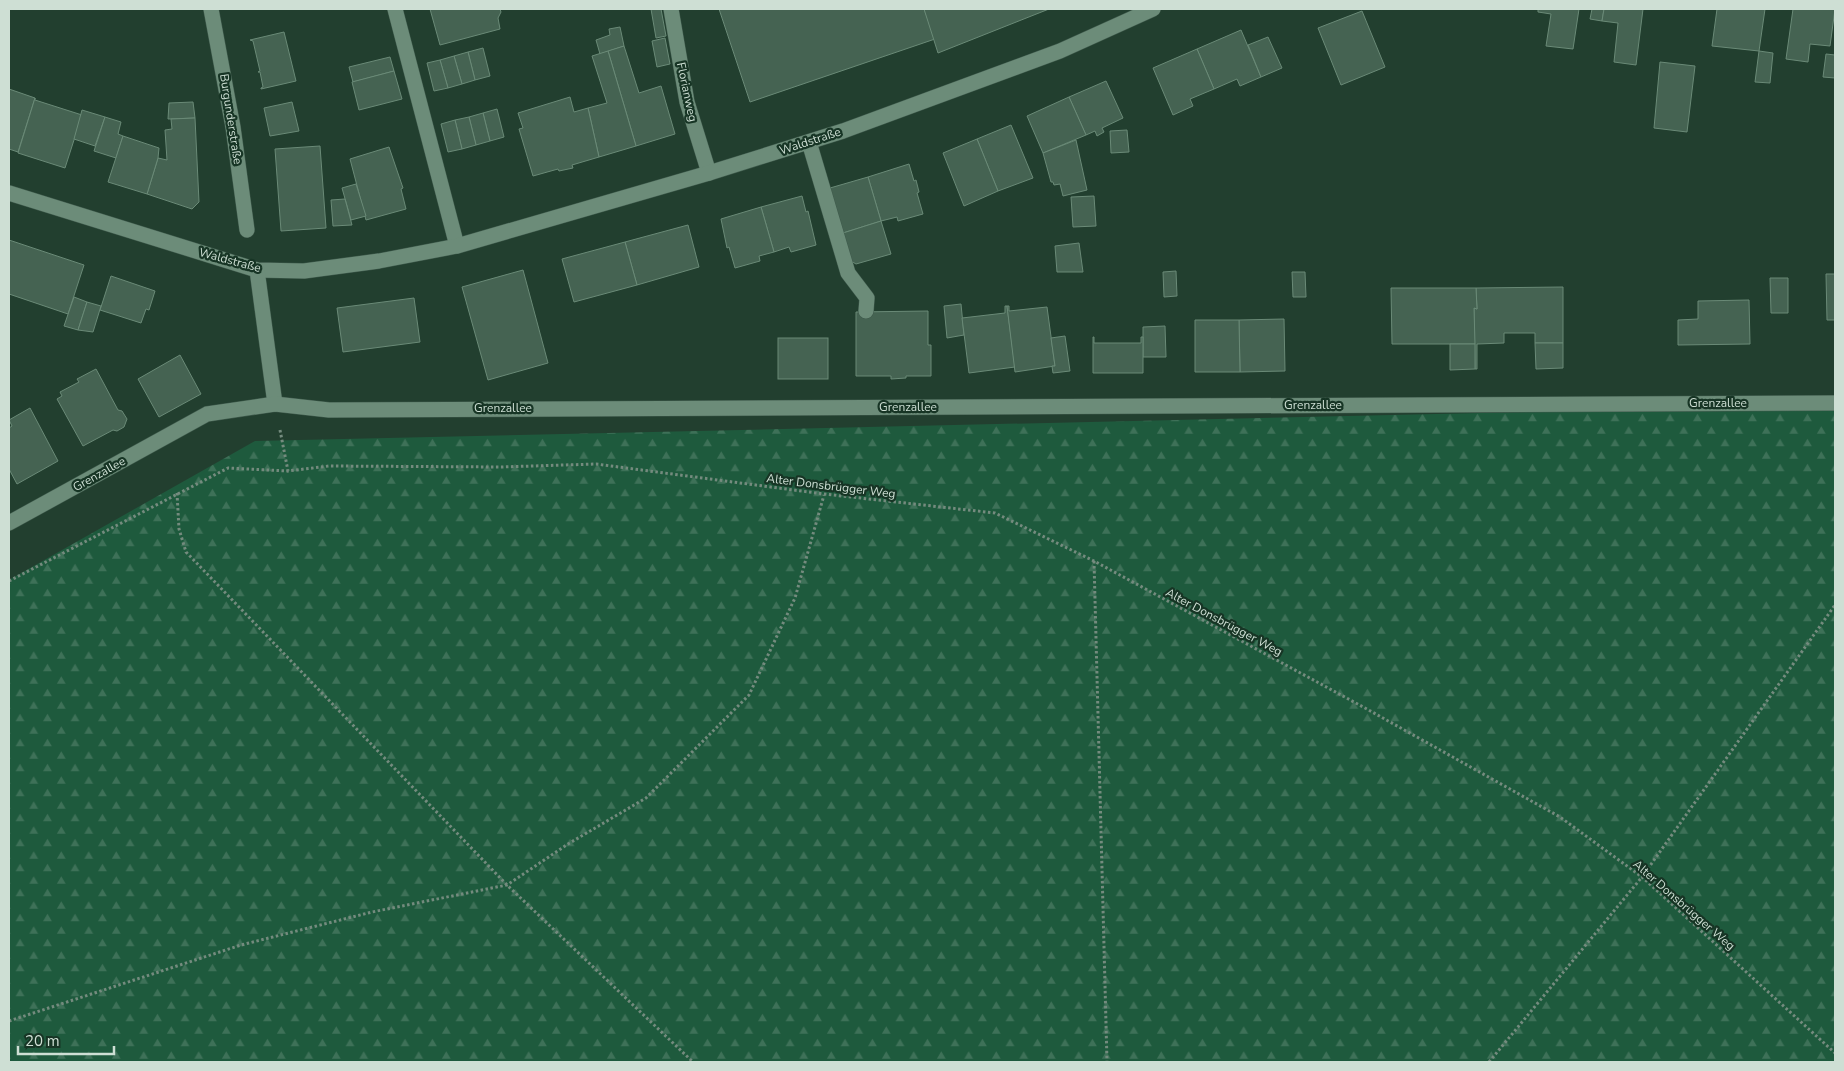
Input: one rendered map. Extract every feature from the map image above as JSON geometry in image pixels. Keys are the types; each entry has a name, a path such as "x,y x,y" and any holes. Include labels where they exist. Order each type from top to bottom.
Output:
{"street":[{"name":"Burgunderstraße","path":"211,9 233,127 248,230"},
{"path":"395,9 457,246"},
{"name":"Florianweg","path":"671,9 687,102 709,174"},
{"name":"Waldstraße","path":"9,193 257,270 313,270 380,261 457,246 709,174 843,131 1060,51 1153,9"},
{"path":"809,142 848,274 867,298 866,311"},
{"path":"257,270 275,404"},
{"name":"Grenzallee","path":"9,523 207,414 275,404 329,410 1835,403"}],"path":[{"path":"275,404 288,470"},
{"name":"Alter Donsbrügger Weg","path":"9,580 228,468 288,470 330,466 596,464 824,494 995,513 1094,560 1560,817 1642,877 1835,1053"},
{"path":"177,493 179,529 186,552 507,884 693,1062"},
{"path":"9,1022 241,945 372,912 507,884 568,844 646,798 749,696 795,598 824,494"},
{"path":"1094,560 1107,1062"},
{"path":"1489,1062 1642,877 1835,605"}],"green space":[{"path":"1835,405 1835,1062 9,1062 9,580 255,441"}],"building":[{"path":"430,9 500,9 501,12 498,18 500,29 440,45"},
{"path":"651,9 661,9 666,36 656,38"},
{"path":"719,9 924,9 935,39 750,102"},
{"path":"924,9 1049,9 938,53"},
{"path":"1538,9 1579,9 1573,49 1546,46 1551,14 1538,12"},
{"path":"1592,9 1604,9 1602,21 1590,19"},
{"path":"1604,9 1643,9 1636,65 1614,62 1618,23 1602,21"},
{"path":"1717,9 1765,9 1759,51 1712,46"},
{"path":"1793,9 1835,9 1830,46 1810,44 1808,62 1786,59"},
{"path":"1362,11 1385,67 1341,85 1318,28"},
{"path":"620,27 624,46 600,54 596,40 610,35 609,29"},
{"path":"1241,30 1261,77 1240,86 1237,79 1214,89 1197,49"},
{"path":"284,32 296,81 261,89 263,87 260,72 258,72 260,71 253,41 250,40"},
{"path":"1268,37 1282,68 1261,77 1248,45"},
{"path":"665,38 670,64 657,67 652,41"},
{"path":"624,46 639,93 661,86 675,134 636,146 608,51"},
{"path":"483,48 490,76 475,80 468,52"},
{"path":"1197,49 1214,89 1190,99 1193,106 1173,115 1153,68"},
{"path":"608,51 636,146 599,157 588,108 607,103 592,56"},
{"path":"1759,51 1773,53 1770,83 1755,82"},
{"path":"468,52 475,80 462,84 454,56"},
{"path":"1826,54 1835,55 1835,78 1823,77"},
{"path":"454,56 462,84 448,88 440,60"},
{"path":"390,57 394,71 353,82 349,67"},
{"path":"440,60 448,88 434,91 427,63"},
{"path":"1660,62 1695,66 1687,132 1654,128"},
{"path":"394,71 402,99 359,110 352,82"},
{"path":"1106,81 1123,118 1102,128 1104,132 1097,136 1095,131 1086,135 1069,97"},
{"path":"9,89 35,98 18,152 9,149"},
{"path":"570,97 574,112 588,108 599,157 572,165 573,168 559,171 558,169 533,176 519,129 523,128 518,113"},
{"path":"1069,97 1086,135 1043,153 1027,116"},
{"path":"35,98 35,100 82,115 65,168 18,153"},
{"path":"193,102 195,118 168,119 169,103"},
{"path":"292,102 299,131 270,136 264,108"},
{"path":"497,109 504,137 490,141 483,113"},
{"path":"82,110 105,117 95,146 74,139"},
{"path":"483,113 490,141 476,145 469,117"},
{"path":"105,117 121,122 118,134 123,136 116,158 94,151"},
{"path":"469,117 476,145 462,149 455,120"},
{"path":"195,118 199,202 192,209 147,194 158,158 167,160 165,130 172,129 171,119"},
{"path":"455,120 462,149 448,152 441,124"},
{"path":"1011,125 1033,178 998,191 977,139"},
{"path":"1127,130 1129,152 1111,153 1110,131"},
{"path":"123,136 159,148 158,158 147,194 108,182"},
{"path":"977,139 998,191 964,206 943,153"},
{"path":"1076,140 1087,190 1063,196 1060,184 1054,185 1051,182 1043,153"},
{"path":"320,146 326,228 281,231 275,149"},
{"path":"389,147 403,188 401,189 406,209 366,220 350,159"},
{"path":"909,164 914,181 916,180 919,192 917,193 923,214 898,221 897,217 881,221 868,177"},
{"path":"868,177 881,221 843,233 830,188"},
{"path":"356,184 366,216 351,220 342,188"},
{"path":"802,196 806,212 808,211 816,245 791,252 789,247 774,252 761,207"},
{"path":"1094,196 1096,226 1073,227 1071,197"},
{"path":"345,199 352,225 333,226 331,200"},
{"path":"761,207 774,252 759,256 760,261 735,268 729,247 727,248 721,219"},
{"path":"881,221 891,254 856,264 851,261 843,233"},
{"path":"688,225 699,267 637,285 625,242"},
{"path":"9,240 84,265 68,314 9,294"},
{"path":"625,242 637,285 574,302 562,259"},
{"path":"1079,243 1083,272 1057,272 1055,246"},
{"path":"523,270 548,363 488,380 462,287"},
{"path":"1176,271 1177,296 1164,297 1163,272"},
{"path":"1292,272 1305,272 1306,297 1293,297"},
{"path":"1826,274 1835,274 1835,320 1827,320"},
{"path":"111,276 155,291 149,310 146,309 141,323 100,310"},
{"path":"1770,278 1788,278 1788,313 1771,313"},
{"path":"1563,287 1563,343 1535,343 1535,333 1504,333 1504,343 1477,344 1477,369 1475,369 1474,308 1477,309 1476,288"},
{"path":"1391,288 1476,288 1477,309 1474,308 1475,344 1392,344"},
{"path":"74,297 87,302 78,330 64,326"},
{"path":"414,298 420,342 343,352 337,308"},
{"path":"1749,300 1750,344 1678,345 1678,320 1698,319 1698,301"},
{"path":"87,302 101,306 93,332 78,330"},
{"path":"961,304 964,335 947,338 944,306"},
{"path":"1005,306 1007,306 1015,367 969,373 962,318 1005,313"},
{"path":"1007,306 1009,306 1009,311 1047,307 1055,366 1015,372"},
{"path":"928,311 928,345 931,345 931,376 906,376 906,378 891,379 891,376 856,376 856,312"},
{"path":"1284,319 1285,371 1240,372 1239,320"},
{"path":"1195,320 1239,320 1240,372 1195,372"},
{"path":"1165,326 1166,357 1143,357 1143,327"},
{"path":"1065,336 1070,371 1053,373 1052,366 1055,366 1051,338"},
{"path":"1093,337 1094,343 1141,343 1141,337 1143,337 1143,373 1093,373"},
{"path":"778,338 828,338 828,379 778,379"},
{"path":"1535,343 1563,343 1563,368 1536,369"},
{"path":"1450,344 1475,344 1475,369 1450,370"},
{"path":"180,355 201,394 159,417 138,379"},
{"path":"96,369 118,410 122,411 127,419 124,427 117,431 113,430 83,446 57,399 62,396 60,392 79,382 77,379"},
{"path":"30,408 58,461 17,484 9,469 9,428 12,426 9,420"}]}
